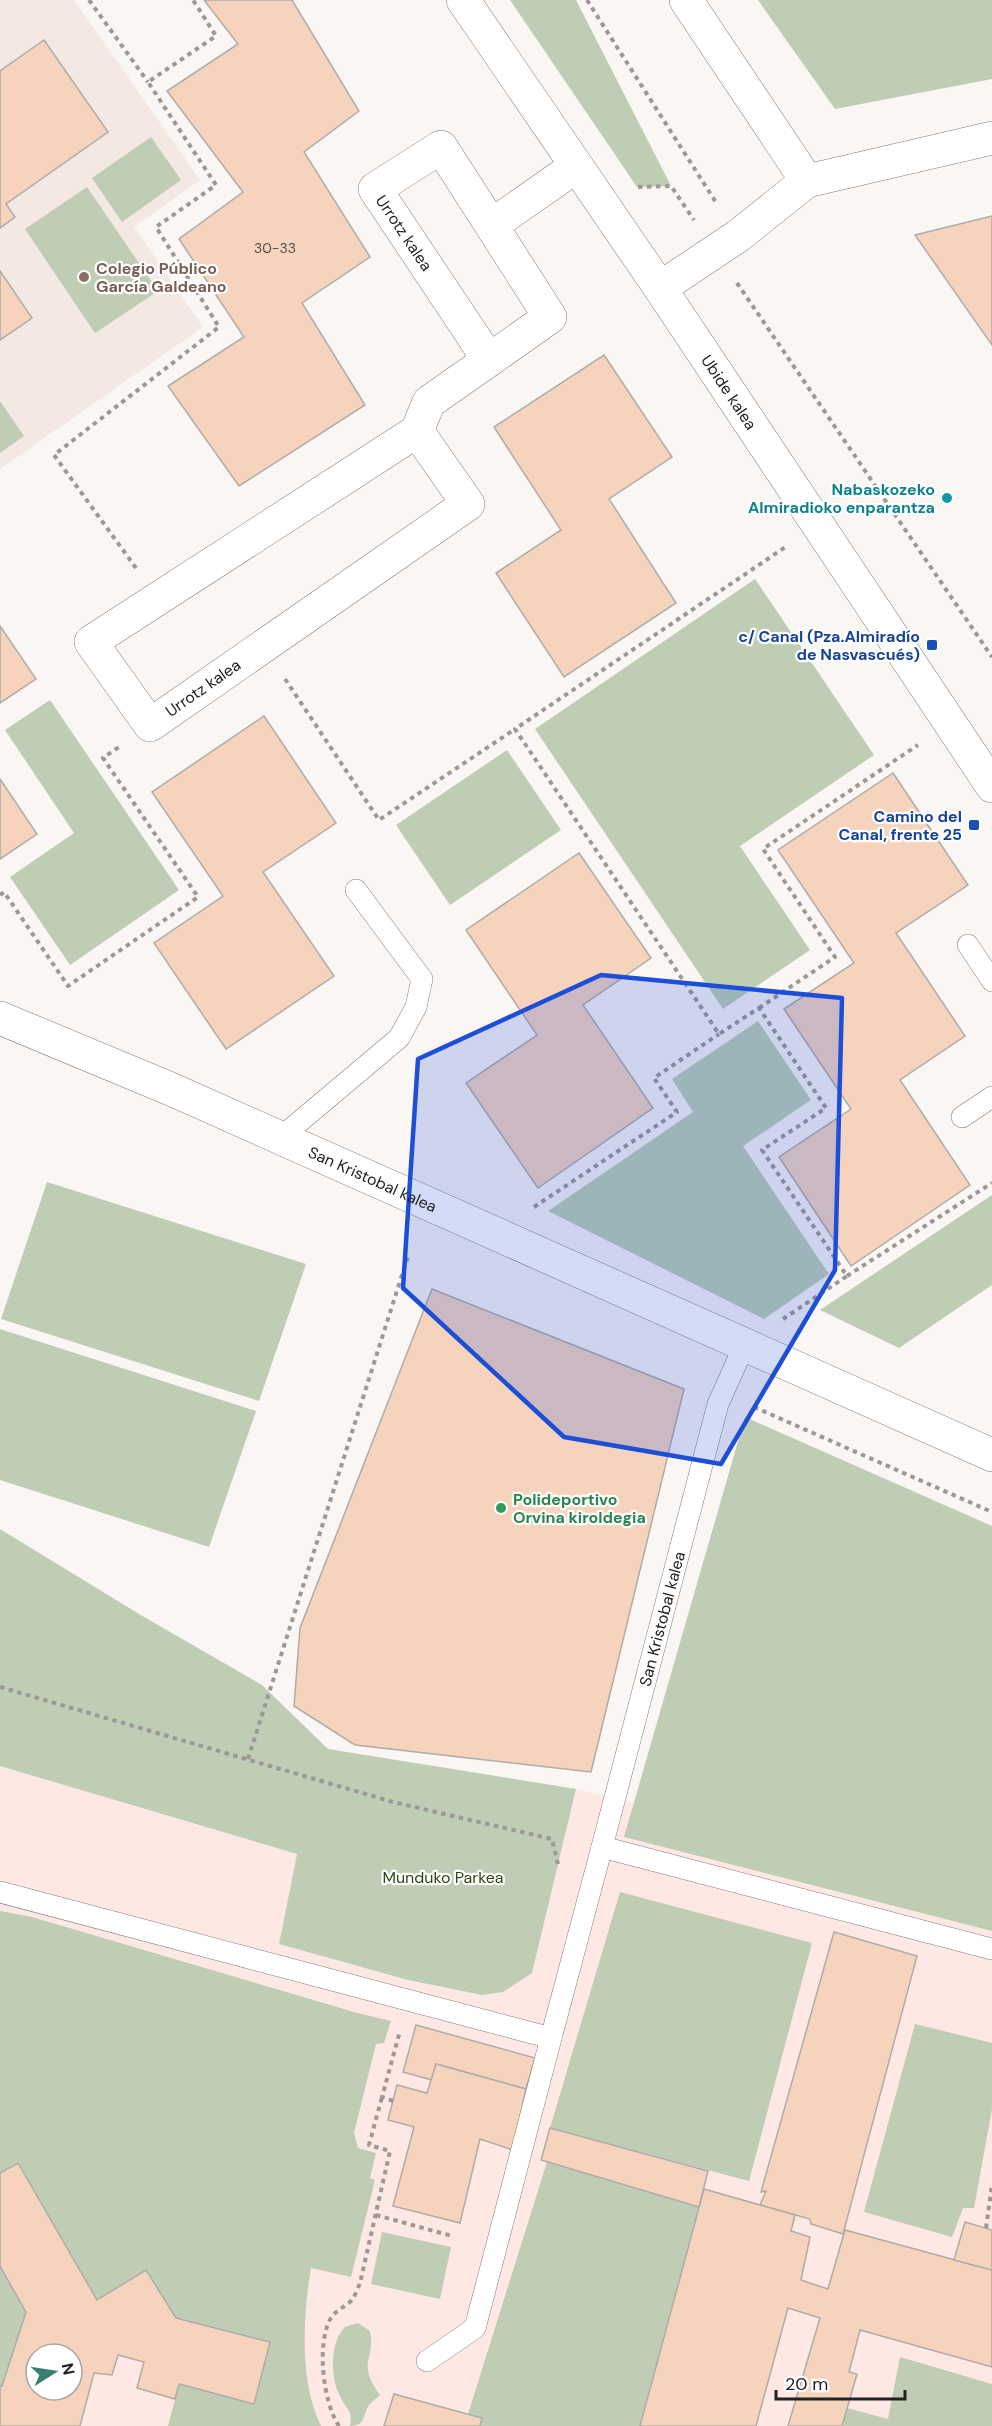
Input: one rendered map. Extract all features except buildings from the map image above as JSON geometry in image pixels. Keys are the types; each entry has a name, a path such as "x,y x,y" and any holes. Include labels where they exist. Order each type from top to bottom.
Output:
{"street":[{"name":"Ubide kalea","path":"463,0 575,167 660,288 992,786"},
{"path":"686,0 807,182"},
{"path":"660,288 738,236 807,182 992,138"},
{"name":"Urrotz kalea","path":"417,431 468,504 150,725 91,642 417,431 429,402 489,360 550,317 441,147 375,189 489,360"},
{"path":"492,225 575,167"},
{"name":"San Kristobal kalea","path":"0,1018 173,1090 992,1455"}],"lane":[{"path":"280,1138 399,1038 416,1007 422,979 356,890"},
{"path":"968,945 992,981"},
{"path":"962,1118 992,1097"},
{"name":"San Kristobal kalea","path":"427,2361 475,2328 721,1393 745,1344"},
{"path":"602,1847 992,1949"},
{"path":"0,1892 551,2038"}],"path":[{"path":"89,0 148,82 216,185 156,227 219,327 54,454 158,598"},
{"path":"148,82 216,36 193,0"},
{"path":"586,0 738,236"},
{"path":"631,177 637,187 671,186 698,226"},
{"path":"734,280 992,657"},
{"path":"263,646 379,820 818,526"},
{"path":"495,1233 677,1112 654,1078 835,957 763,849 950,724"},
{"path":"0,895 4,892 68,986 198,897 103,758 150,725"},
{"path":"516,729 719,1034"},
{"path":"759,1008 826,1108 762,1150 847,1276"},
{"path":"745,1344 992,1184"},
{"path":"248,1759 409,1253"},
{"path":"721,1393 992,1512"},
{"path":"0,1687 393,1802 552,1839 558,1864"},
{"path":"339,2426 326,2389 322,2340 331,2318 340,2306 352,2300 360,2283 390,2151 369,2145 402,2024"},
{"path":"382,2097 393,2101"},
{"path":"986,2228 992,2185"},
{"path":"376,2215 452,2236"}],"highlighted area":[{"path":"601,975 842,998 835,1270 721,1464 564,1437 403,1288 418,1059"}],"shaded area":[{"name":"Colegio Público García Galdeano","path":"0,0 74,0 200,180 134,227 203,327 0,469"},
{"path":"0,1766 297,1854 279,1944 408,1980 482,1995 532,1973 576,1789 634,1803 625,1837 992,1931 992,2426 0,2426"}],"green space":[{"path":"510,0 576,0 671,186 637,187"},
{"path":"758,0 992,0 992,79 835,109"},
{"path":"151,137 181,180 122,222 92,178"},
{"path":"87,187 158,291 95,333 25,229"},
{"path":"0,401 24,436 0,453"},
{"path":"755,579 874,755 740,846 810,950 723,1009 535,729"},
{"path":"50,700 179,890 70,965 10,877 74,833 5,730"},
{"path":"507,750 561,830 450,905 396,825"},
{"path":"758,1021 811,1100 743,1146 829,1274 764,1319 548,1211 693,1112 672,1079"},
{"path":"47,1182 306,1264 259,1401 1,1319"},
{"path":"992,1195 992,1285 899,1348 820,1310"},
{"path":"0,1329 256,1411 209,1547 0,1480"},
{"path":"745,1417 992,1526 992,1931 624,1837"},
{"name":"Munduko Parkea","path":"0,1529 139,1614 262,1685 328,1749 576,1789 532,1973 503,1992 482,1995 408,1980 279,1944 297,1854 0,1766"},
{"path":"620,1892 812,1943 749,2181 550,2128"},
{"path":"0,1911 32,1917 391,2021 384,2043 376,2044 354,2133 358,2148 376,2153 370,2178 375,2180 351,2277 311,2268 305,2327 306,2369 314,2409 321,2426 168,2426 179,2384 254,2404 270,2342 176,2318 146,2270 97,2300 18,2164 0,2173"},
{"path":"915,2024 992,2043 992,2109 974,2208 963,2208 952,2237 864,2212"},
{"path":"547,2162 699,2207 640,2426 480,2426 482,2418 468,2414"},
{"path":"382,2232 451,2247 440,2299 371,2284"},
{"path":"0,2266 26,2312 2,2386 0,2386"},
{"path":"358,2323 370,2331 369,2375 380,2395 369,2405 361,2422 350,2426 351,2416 335,2385 333,2358 340,2333 345,2327"},
{"path":"900,2357 992,2384 992,2426 842,2426 847,2408 888,2419"}],"place":[{"name":"Colegio Público García Galdeano","path":"84,277"},
{"name":"Nabaskozeko Almiradioko enparantza","path":"947,498"},
{"name":"c/ Canal (Pza.Almiradío de Nasvascués)","path":"932,645"},
{"name":"Camino del Canal, frente 25","path":"974,825"},
{"name":"Polideportivo Orvina kiroldegia","path":"501,1508"}]}
